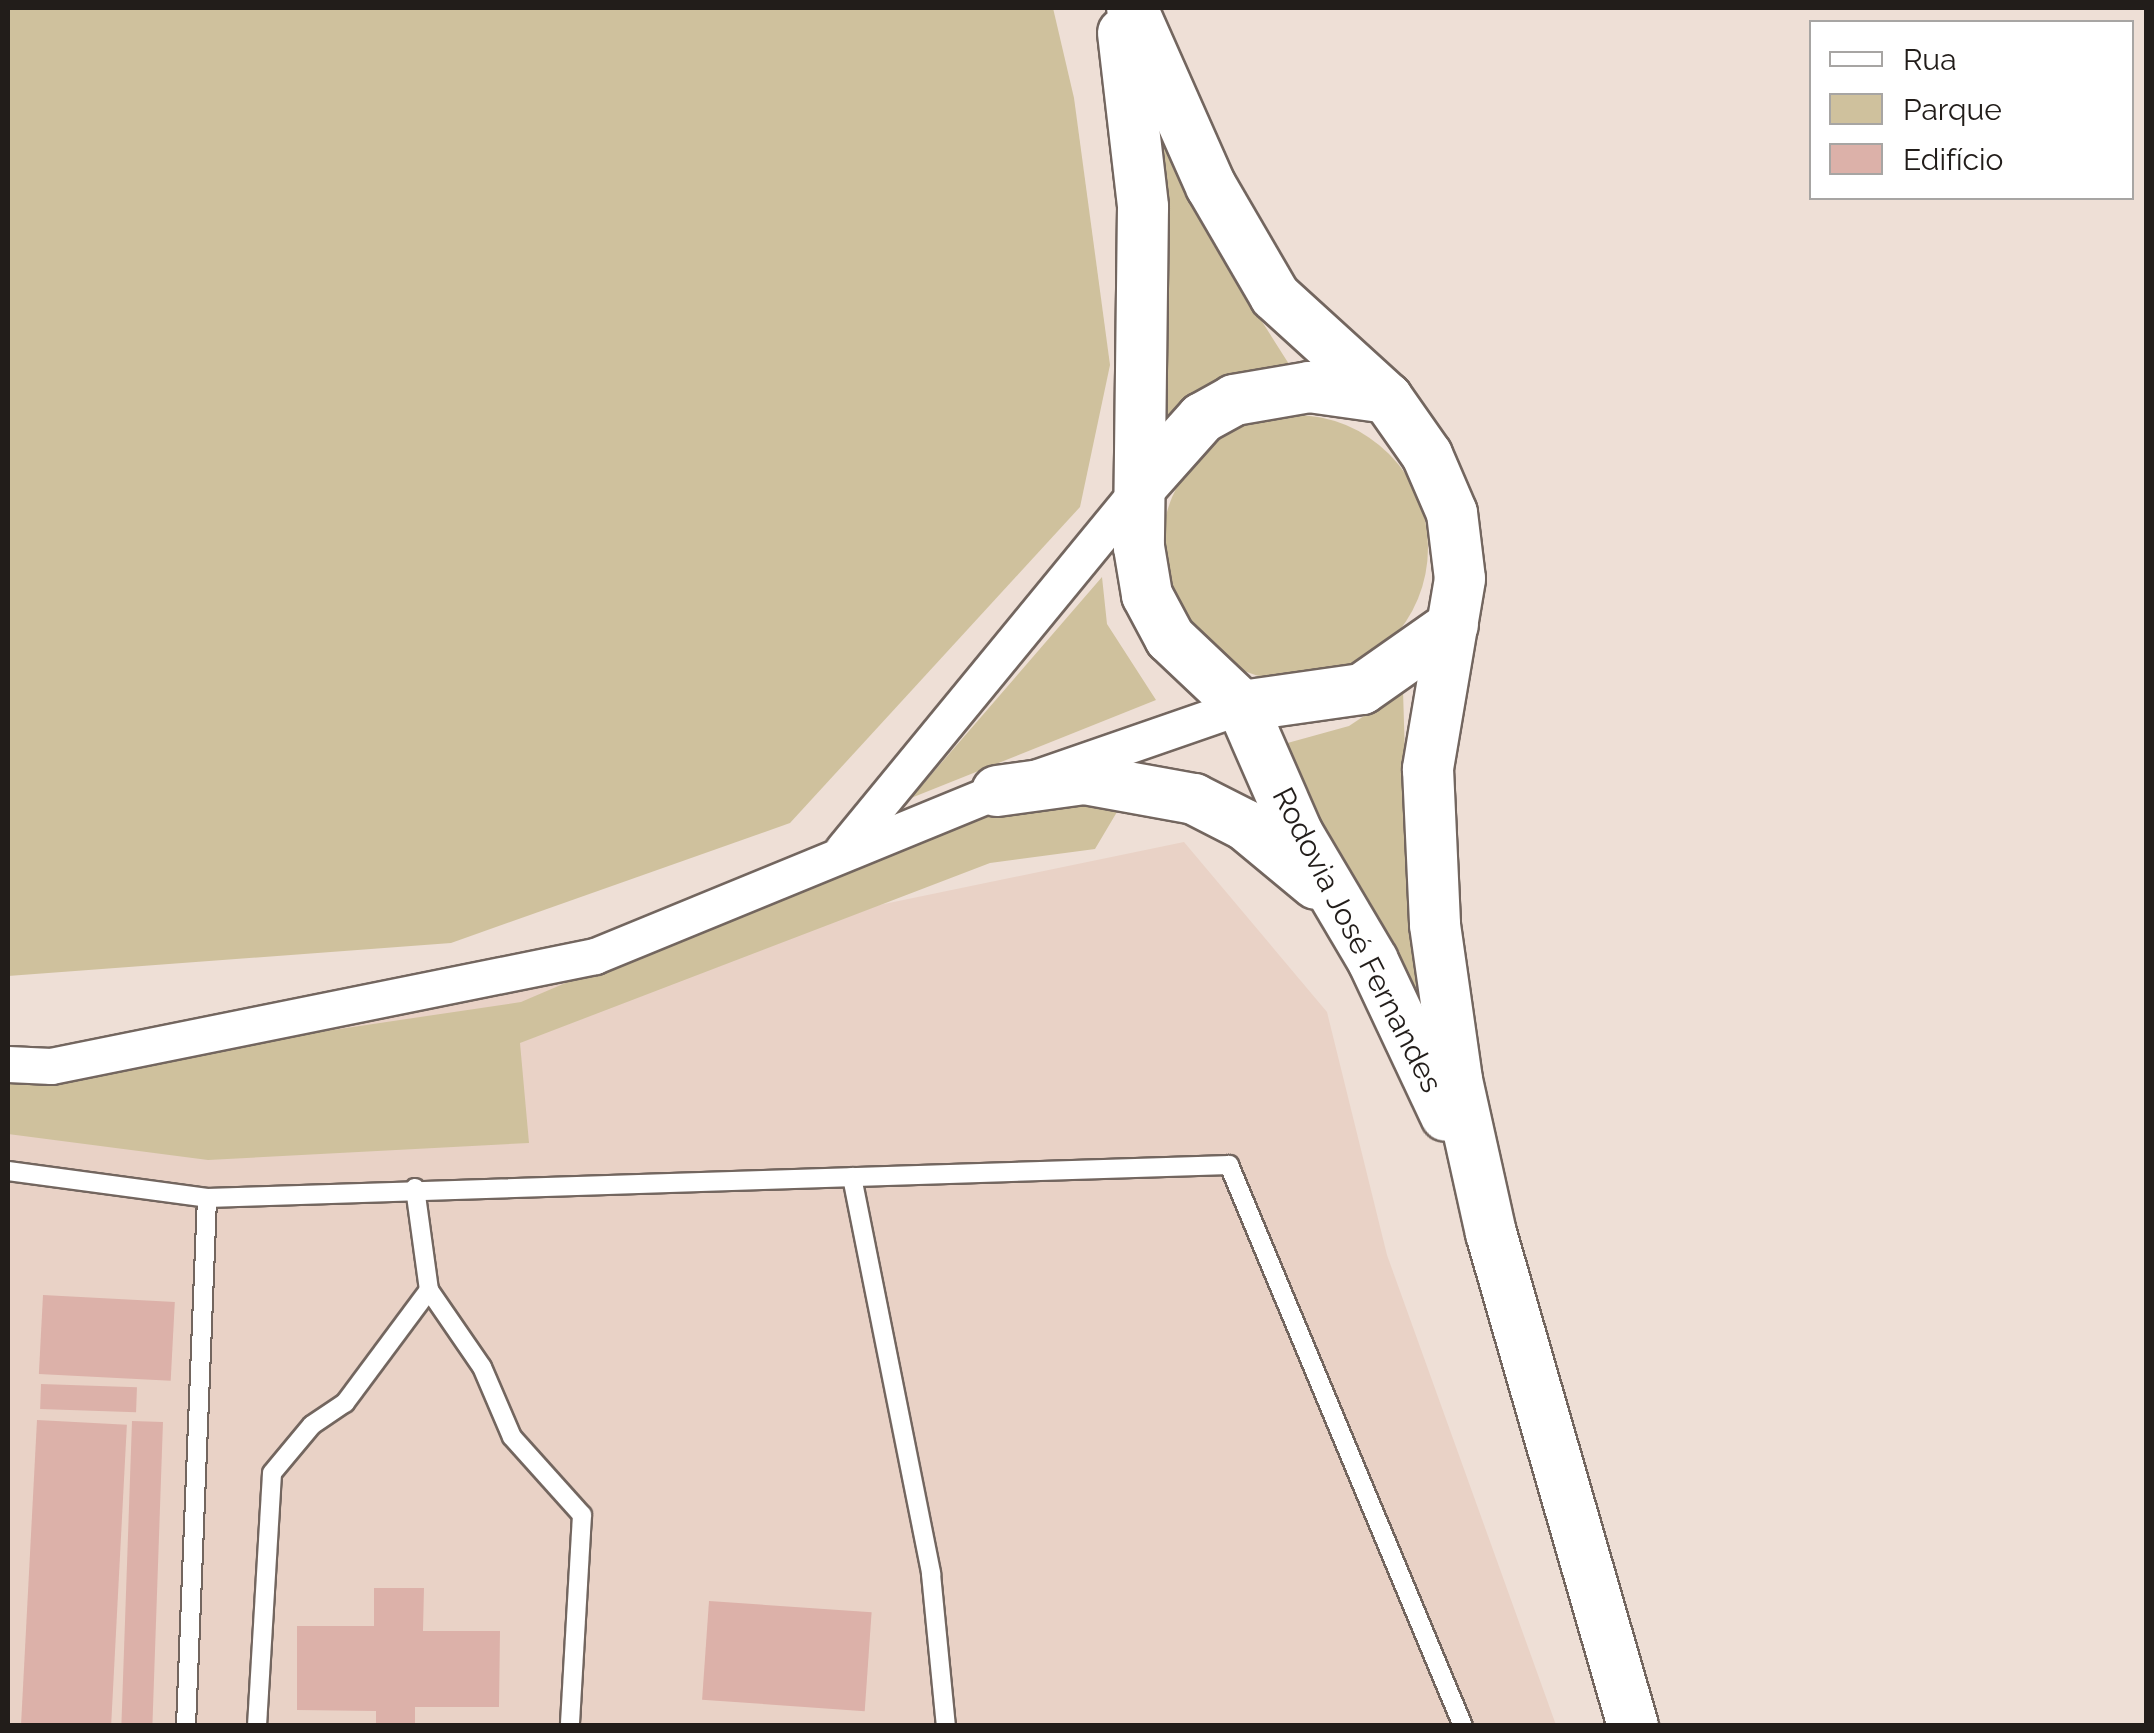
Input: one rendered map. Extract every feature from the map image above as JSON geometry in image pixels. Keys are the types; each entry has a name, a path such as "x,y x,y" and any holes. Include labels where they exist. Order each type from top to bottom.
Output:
{"main road":[{"path":"1118,8 1144,207 1144,483 1139,547 1147,594 1170,638 1242,706 1362,689 1452,626 1460,579 1452,513 1443,482 1388,398 1276,296 1211,186 1132,8"},
{"path":"1144,483 1202,418 1234,400 1309,387 1388,398"},
{"name":"Rodovia José Fernandes","path":"1452,626 1428,769 1436,925 1457,1080 1491,1232 1632,1726"},
{"name":"Rodovia José Fernandes","path":"1242,706 1298,834 1342,907 1438,1095 1491,1232"},
{"path":"997,791 1084,779 1194,800 1245,825 1342,907"}],"street":[{"path":"839,853 1144,483"},
{"path":"8,1064 51,1066 595,956 997,791 1242,706"}],"lane":[{"path":"8,1172 207,1198 415,1188 1229,1165 1464,1726"},
{"path":"852,1177 931,1574 946,1726"},
{"path":"415,1188 429,1290 482,1367 512,1438 582,1515 570,1726"},
{"path":"186,1726 207,1198"},
{"path":"257,1726 272,1473 312,1425 345,1403 429,1290"}],"shaded area":[{"path":"1184,842 1327,1012 1387,1255 1556,1725 8,1726 8,1074 51,1076"}],"green space":[{"path":"8,8 1053,8 1074,98 1110,365 1080,507 790,823 451,943 8,976"},
{"path":"1160,119 1254,309 1301,383 1167,425 1170,206"},
{"path":"1295,415 1346,425 1389,454 1418,497 1428,548 1418,599 1389,642 1346,671 1295,681 1244,671 1201,642 1172,599 1162,548 1172,497 1201,454 1244,425"},
{"path":"1102,577 1107,624 1156,700 911,798"},
{"path":"1403,690 1410,925 1444,1074 1273,747 1349,726"},
{"path":"1130,790 1095,849 990,863 520,1043 529,1143 208,1160 8,1134 8,1070 50,1072 521,1002 1009,793"}],"building":[{"path":"43,1295 175,1302 171,1381 39,1374"},
{"path":"41,1384 137,1387 136,1412 40,1409"},
{"path":"37,1420 127,1425 111,1726 21,1726"},
{"path":"132,1421 163,1422 152,1726 121,1726"},
{"path":"374,1588 424,1588 423,1631 500,1631 499,1707 415,1707 415,1726 376,1726 376,1711 297,1710 297,1626 374,1626"},
{"path":"709,1601 872,1612 865,1711 702,1700"}]}
